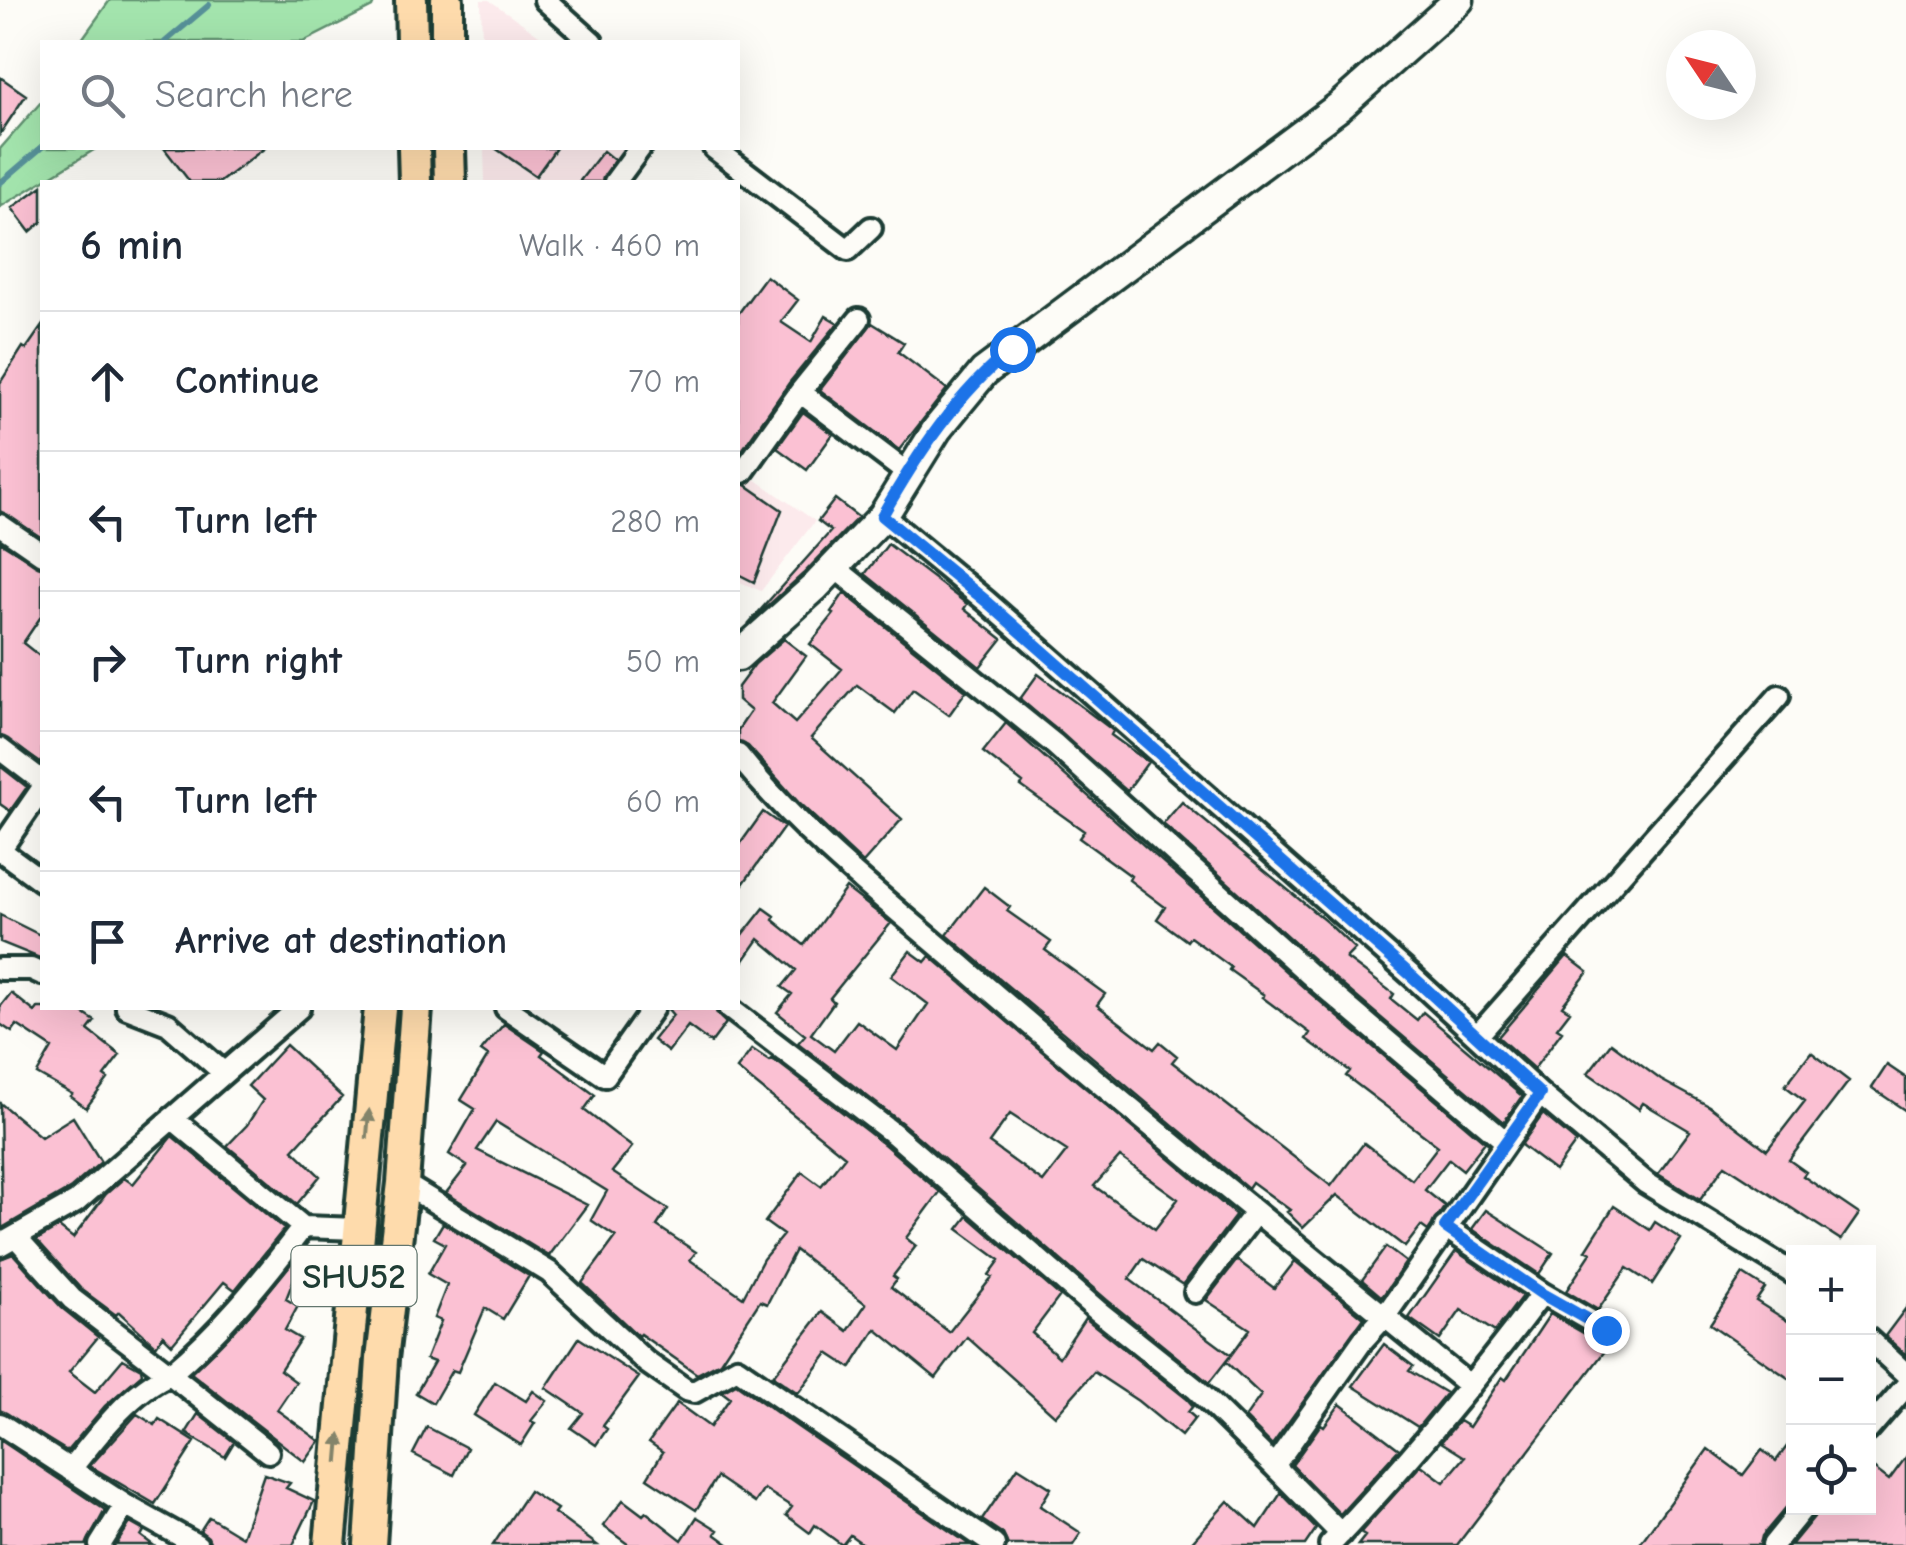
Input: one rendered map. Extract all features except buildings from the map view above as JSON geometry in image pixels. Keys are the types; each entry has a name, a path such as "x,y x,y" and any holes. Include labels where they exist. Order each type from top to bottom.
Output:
{"main road":[{"path":"411,0 412,40"},
{"path":"447,0 447,40"},
{"path":"740,654 834,567 882,516 906,473 984,372 1340,106 1459,0"},
{"path":"414,150 415,180"},
{"path":"449,150 450,180"},
{"name":"SHU52","path":"330,1545 380,1010"},
{"name":"SHU52","path":"370,1545 382,1359 403,1182 416,1010"}],"street":[{"path":"545,0 590,40"},
{"path":"617,180 639,150"},
{"path":"717,150 848,250 871,228"},
{"path":"743,472 800,392 860,319"},
{"path":"800,392 906,473"},
{"path":"882,516 986,601 1540,1094 1646,1183 1786,1269"},
{"path":"0,525 40,553"},
{"path":"834,567 1053,743 1318,982 1505,1142"},
{"path":"1477,1036 1778,696"},
{"path":"0,749 40,779"},
{"path":"740,758 759,782 851,870 1031,1025 1470,1386"},
{"path":"40,792 0,850 40,880"},
{"path":"0,969 39,965"},
{"path":"131,1010 168,1024 224,1073"},
{"path":"268,1452 72,1299 6,1242 76,1202 297,1010"},
{"path":"509,1010 605,1076 652,1010"},
{"path":"731,1010 894,1134 1098,1311 1196,1389 1274,1466 1335,1539 1470,1386 1542,1294"},
{"path":"1274,1466 1540,1094"},
{"path":"172,1118 302,1227 358,1229"},
{"path":"403,1182 549,1272 646,1362 686,1390 694,1392 737,1368 994,1545"},
{"path":"1196,1292 1256,1212"},
{"path":"70,1470 129,1404 198,1350 252,1294 302,1227"},
{"path":"1445,1227 1542,1294 1606,1330"},
{"path":"1876,1346 1906,1374"},
{"path":"1872,1425 1906,1386"},
{"path":"0,1424 125,1505 197,1545"},
{"path":"100,1545 125,1505"},
{"path":"1773,1545 1797,1515"}],"shaded area":[{"path":"481,0 489,0 546,40 482,40"},
{"path":"484,150 632,150 610,180 485,180"},
{"path":"740,468 815,521 761,591 740,582"}],"green space":[{"path":"110,0 375,0 372,7 307,40 81,40"},
{"path":"40,103 40,150 94,150 0,207 0,149"}],"waterway":[{"path":"167,40 209,5"},
{"path":"0,183 40,149"}],"route":[{"path":"1012,349 961,398 906,473 882,516 986,601 1540,1094 1445,1227 1542,1294 1606,1330"}]}
